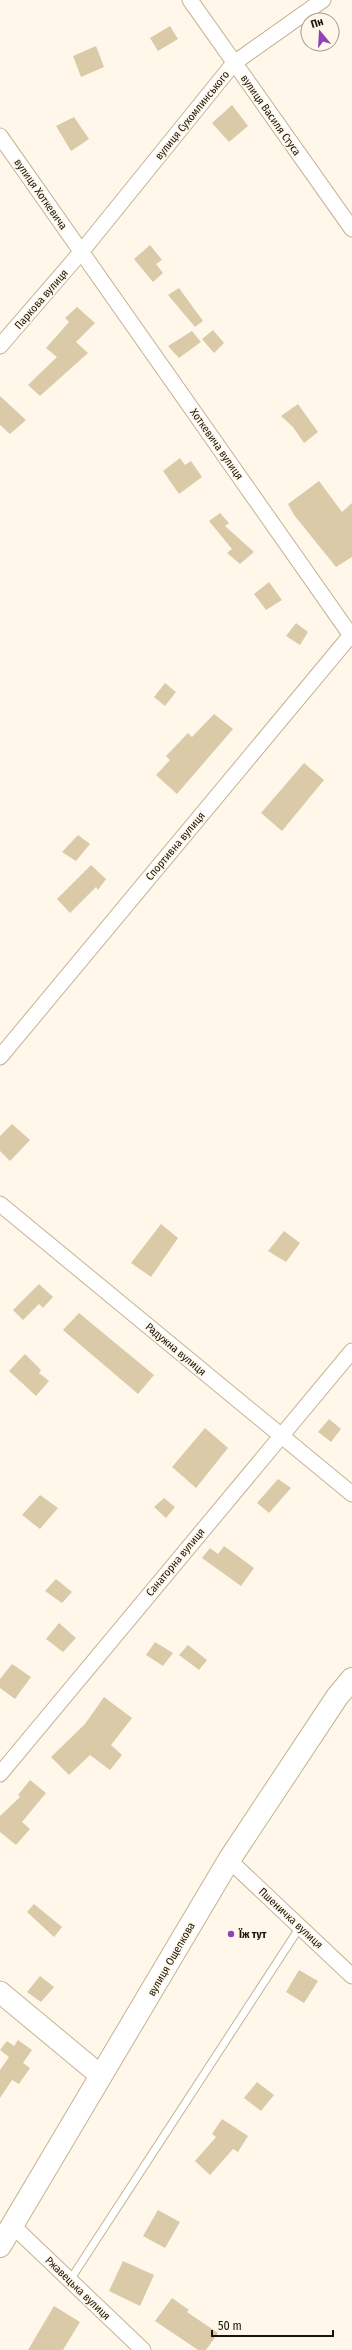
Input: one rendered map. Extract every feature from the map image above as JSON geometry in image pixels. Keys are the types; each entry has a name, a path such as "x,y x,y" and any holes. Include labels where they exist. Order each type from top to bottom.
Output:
{"highway":[{"name":"вулиця Ощепкова","path":"0,2246 229,1860 345,1691"}],"street":[{"name":"вулиця Василя Стуса","path":"190,0 352,229"},
{"name":"вулиця Сухомлинського","path":"82,252 234,63 323,0"},
{"name":"вулиця Хоткевича","path":"0,136 82,252"},
{"name":"Паркова вулиця","path":"0,346 82,252"},
{"name":"Хоткевича вулиця","path":"82,252 352,636"},
{"name":"Спортивна вулиця","path":"0,1057 352,636"},
{"name":"Радужна вулиця","path":"0,1204 352,1494"},
{"name":"Санаторна вулиця","path":"0,1774 280,1435 352,1351"},
{"name":"Пшеничка вулиця","path":"229,1860 352,1976"},
{"path":"0,1992 101,2076"},
{"name":"Ржавецька вулиця","path":"12,2225 143,2350"}],"lane":[{"path":"70,2280 300,1927"}],"building":[{"path":"170,26 178,39 158,51 150,38"},
{"path":"96,46 104,67 81,77 73,56"},
{"path":"232,105 248,126 229,142 212,123"},
{"path":"74,117 89,139 71,151 56,126"},
{"path":"150,245 162,260 156,264 163,273 153,282 134,259"},
{"path":"179,288 203,321 195,327 168,295"},
{"path":"77,307 95,323 76,342 88,353 40,396 28,385 57,357 46,348 69,322 65,318"},
{"path":"213,330 224,343 214,353 202,339"},
{"path":"192,331 201,342 179,358 168,346"},
{"path":"0,396 26,420 10,434 0,425"},
{"path":"298,404 318,432 304,443 293,427 281,416"},
{"path":"180,458 185,465 191,461 202,477 179,494 163,471"},
{"path":"319,481 342,512 352,503 352,557 336,567 294,515 288,504"},
{"path":"220,513 229,523 225,526 254,552 240,564 227,553 232,549 209,521"},
{"path":"269,582 282,600 266,610 254,594"},
{"path":"296,623 308,632 300,645 286,636"},
{"path":"165,683 176,692 165,706 154,697"},
{"path":"214,714 233,729 177,794 156,775 170,760 166,756 188,733 192,737"},
{"path":"304,763 324,780 282,831 261,813"},
{"path":"78,835 90,844 76,861 62,852"},
{"path":"91,865 106,879 98,890 96,887 70,913 57,899"},
{"path":"12,1124 30,1140 10,1161 0,1151 0,1136"},
{"path":"161,1224 178,1238 151,1277 131,1263"},
{"path":"284,1231 300,1243 286,1262 268,1251"},
{"path":"39,1284 53,1297 43,1308 39,1304 23,1320 13,1310"},
{"path":"79,1313 154,1375 138,1394 63,1330"},
{"path":"25,1354 41,1370 39,1373 49,1381 36,1396 9,1371"},
{"path":"329,1419 341,1429 331,1442 318,1432"},
{"path":"205,1428 228,1448 196,1488 172,1467"},
{"path":"278,1479 291,1488 269,1513 257,1503"},
{"path":"40,1495 58,1508 40,1529 22,1515"},
{"path":"164,1498 175,1507 166,1518 154,1507"},
{"path":"224,1546 254,1568 241,1586 202,1558 210,1548 218,1554"},
{"path":"56,1579 72,1592 62,1603 45,1591"},
{"path":"59,1623 76,1638 63,1652 46,1639"},
{"path":"155,1642 173,1653 163,1666 146,1655"},
{"path":"188,1645 207,1660 199,1670 179,1655"},
{"path":"12,1664 31,1677 15,1699 0,1688 0,1679"},
{"path":"104,1697 132,1718 111,1745 122,1755 110,1770 90,1755 69,1775 51,1757 85,1724"},
{"path":"30,1780 46,1793 22,1822 30,1829 16,1845 0,1832 0,1816 20,1797 18,1795"},
{"path":"34,1904 62,1927 54,1937 27,1912"},
{"path":"299,1970 318,1981 304,2003 286,1992"},
{"path":"40,1976 54,1987 41,2002 27,1992"},
{"path":"18,2040 32,2050 23,2063 30,2068 19,2084 12,2080 0,2098 0,2070 9,2057 0,2050 7,2041 14,2046"},
{"path":"257,2082 274,2095 261,2111 244,2098"},
{"path":"222,2119 248,2136 238,2152 233,2149 210,2175 195,2161 216,2137 212,2134"},
{"path":"158,2210 180,2222 165,2248 143,2236"},
{"path":"123,2261 154,2275 140,2306 109,2291"},
{"path":"172,2298 189,2310 187,2312 218,2333 206,2350 198,2350 155,2321"},
{"path":"54,2306 80,2322 63,2350 28,2350"}],"place":[{"name":"Їж тут","path":"231,1934"}]}
